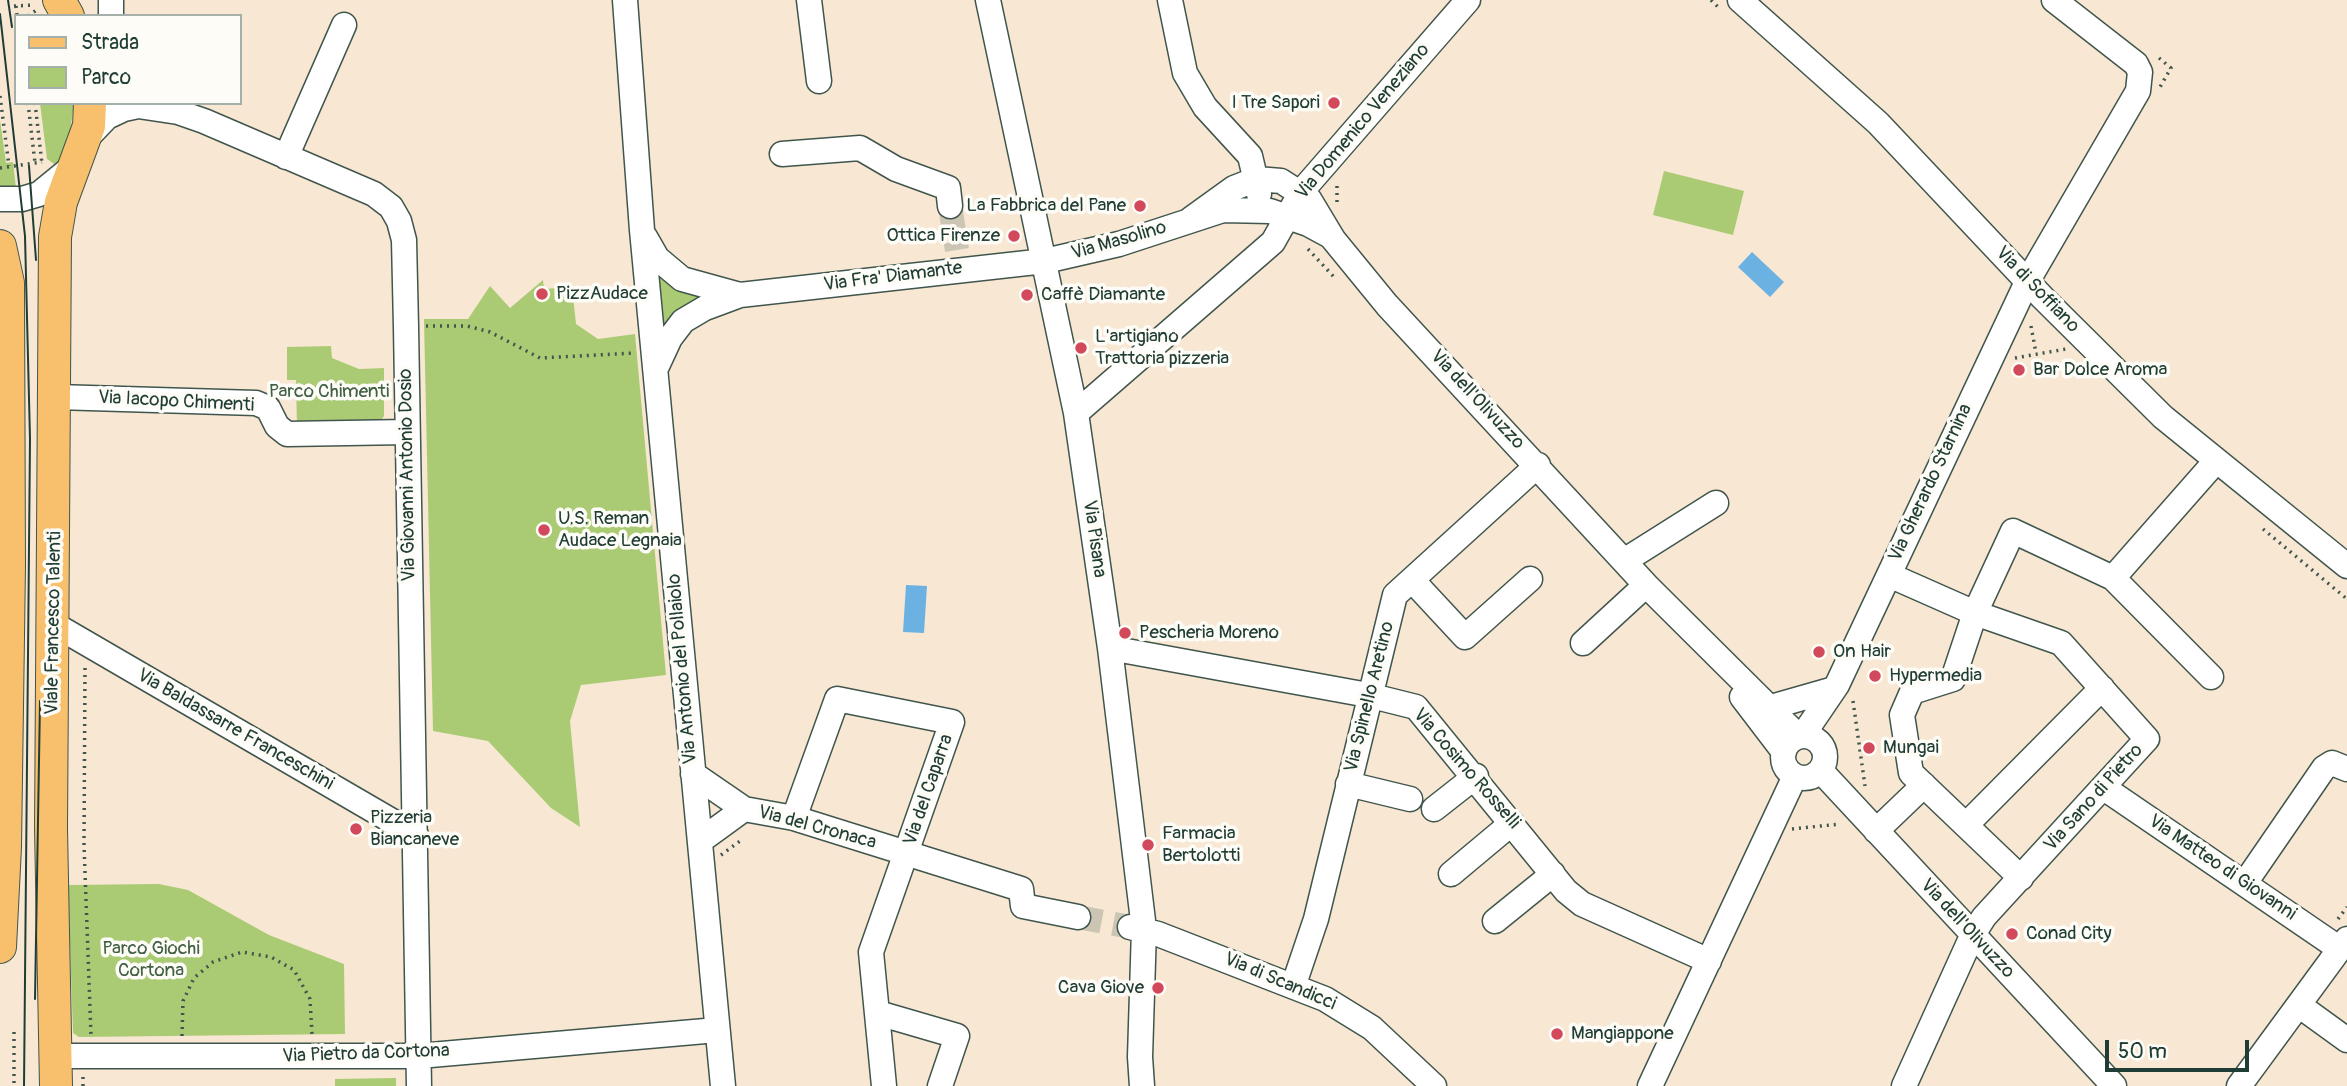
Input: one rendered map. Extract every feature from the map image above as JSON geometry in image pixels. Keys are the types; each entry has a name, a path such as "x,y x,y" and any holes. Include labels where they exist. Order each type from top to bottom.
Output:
{"main road":[{"name":"Viale Francesco Talenti","path":"56,1071 51,828 55,625 55,237 61,202 87,127"},
{"path":"0,246 8,283 0,947"}],"street":[{"name":"Via Antonio del Pollaiolo","path":"625,0 642,230 723,1086"},
{"path":"808,0 819,81"},
{"name":"Via Pisana","path":"988,0 1076,413 1110,648 1137,928 1142,1086"},
{"path":"1170,0 1185,74 1205,107 1250,156 1257,179 1261,209"},
{"name":"Via Domenico Veneziano","path":"1076,413 1273,242 1290,216 1301,192 1468,0"},
{"name":"Via Gherardo Starnina","path":"1795,741 1836,687 2027,282 2138,91 2141,78 2139,68 2054,0"},
{"name":"Via di Soffiano","path":"1733,7 1878,123 2027,282 2163,417 2347,566"},
{"path":"286,157 344,25"},
{"name":"Via Giovanni Antonio Dosio","path":"0,199 22,200 39,194 87,127 138,106 204,121 374,194 391,207 399,221 404,240 419,1086"},
{"path":"782,154 860,148 896,169 948,188 950,206"},
{"path":"1257,179 1280,181 1301,192"},
{"name":"Via Masolino","path":"1191,219 1234,188 1257,179"},
{"name":"Via dell'Olivuzzo","path":"1301,192 1334,225 1387,305 1538,465 1646,585 1795,741 1819,741 1823,761 1876,831 2114,1086"},
{"name":"Via Masolino","path":"1045,261 1119,244 1223,210 1261,209"},
{"name":"Via dell'Olivuzzo","path":"1261,209 1334,225"},
{"name":"Via Fra' Diamante","path":"642,230 657,258 674,274 695,285 740,295"},
{"name":"Via Fra' Diamante","path":"655,361 683,321 705,308 740,295 958,260 1045,261"},
{"name":"Via Iacopo Chimenti","path":"56,397 256,403 268,408 277,426 287,434 407,432"},
{"path":"2113,578 2216,461"},
{"name":"Via Spinello Aretino","path":"1294,984 1316,919 1368,695 1395,595 1538,465"},
{"path":"1624,561 1716,503"},
{"path":"2021,878 1911,773 1902,715 1912,692 1953,679 1975,613 2013,531 2113,578 2211,677"},
{"name":"Via Sano di Pietro","path":"1889,575 1975,613 2061,643 2147,739 1984,917 1972,936 1904,1086"},
{"path":"1412,580 1465,637 1530,579"},
{"path":"1583,643 1646,585"},
{"name":"Via Baldassarre Franceschini","path":"55,625 416,835"},
{"name":"Via Cosimo Rosselli","path":"1110,648 1368,695 1420,710 1553,874 1582,904 1709,961"},
{"name":"Via dell'Olivuzzo","path":"1709,650 1771,707 1795,741"},
{"path":"1771,707 1836,687"},
{"name":"Via Gherardo Starnina","path":"1823,761 1836,687"},
{"path":"1967,824 2102,688"},
{"name":"Via del Caparra","path":"794,818 836,699 952,722 871,952 884,1086"},
{"name":"Via dell'Olivuzzo","path":"1795,741 1786,769 1795,776"},
{"path":"1650,1086 1795,776 1809,778 1823,761"},
{"path":"2245,883 2323,768 2332,763 2347,769"},
{"name":"Via del Cronaca","path":"693,774 744,809 794,818 1021,888 1023,905 1078,917"},
{"path":"1434,809 1476,776"},
{"path":"1348,784 1410,799"},
{"path":"1876,831 1924,785"},
{"name":"Via Matteo di Giovanni","path":"2104,789 2245,883 2343,944"},
{"name":"Via del Cronaca","path":"700,841 744,809"},
{"path":"1451,874 1513,823"},
{"path":"1495,921 1553,874"},
{"name":"Via di Scandicci","path":"1137,928 1294,984 1357,1017 1434,1086"},
{"path":"2239,1086 2343,944"},
{"path":"2300,1006 2347,1040"},
{"path":"878,1013 957,1036 940,1086"},
{"name":"Via Pietro da Cortona","path":"56,1071 419,1056 717,1030"}],"path":[{"path":"1711,0 1733,7"},
{"path":"17,14 15,6 35,5 57,10"},
{"path":"0,96 9,166"},
{"path":"28,105 35,163"},
{"path":"0,168 42,162 35,105"},
{"path":"1334,225 1337,178"},
{"path":"1297,245 1307,247 1343,286"},
{"path":"2030,321 2036,354"},
{"path":"406,327 467,326 510,340 540,358 655,361"},
{"path":"2009,359 2067,349"},
{"path":"2255,521 2347,599"},
{"path":"85,660 84,845 91,1038"},
{"path":"1791,829 1842,824 1849,831"},
{"path":"182,1038 187,989 213,962 242,952 271,957 294,970 310,999 312,1013 312,1037 299,1037"},
{"path":"14,1032 14,1086"},
{"path":"169,1038 195,1038"}],"green space":[{"path":"40,105 74,105 69,140 57,166 47,159"},
{"path":"0,120 6,163 13,162 17,197 0,194"},
{"path":"1664,171 1744,191 1733,235 1653,215"},
{"path":"657,270 715,297 663,327"},
{"path":"543,280 544,289 572,287 576,324 598,339 635,334 666,675 581,685 570,721 580,827 551,808 488,741 433,731 424,319 468,319 490,286 510,308"},
{"name":"Parco Chimenti","path":"331,346 332,358 359,369 384,368 384,416 379,423 297,427 296,380 287,380 287,347"},
{"name":"Parco Giochi Cortona","path":"159,884 188,890 269,935 344,964 345,1034 79,1037 73,1033 68,885"},
{"path":"396,1078 396,1086 335,1086 335,1079"}],"water":[{"path":"1752,252 1784,282 1770,297 1738,267"},
{"path":"906,585 927,586 924,633 903,632"}],"tunnel":[{"path":"950,206 957,250"},
{"path":"1078,917 1130,927"}],"tram line":[{"path":"8,0 12,27"},
{"path":"0,14 25,236 30,439 24,1086"},
{"path":"29,166 36,260"},
{"path":"35,999 40,701"}],"place":[{"name":"I Tre Sapori","path":"1334,103"},
{"name":"La Fabbrica del Pane","path":"1140,206"},
{"name":"Ottica Firenze","path":"1014,236"},
{"name":"PizzAudace","path":"542,294"},
{"name":"Caffè Diamante","path":"1027,295"},
{"name":"L'artigiano Trattoria pizzeria","path":"1081,348"},
{"name":"Bar Dolce Aroma","path":"2019,370"},
{"name":"U.S. Reman Audace Legnaia","path":"544,530"},
{"name":"Pescheria Moreno","path":"1125,633"},
{"name":"On Hair","path":"1819,652"},
{"name":"Hypermedia","path":"1875,676"},
{"name":"Mungai","path":"1869,748"},
{"name":"Pizzeria Biancaneve","path":"356,829"},
{"name":"Farmacia Bertolotti","path":"1148,845"},
{"name":"Conad City","path":"2012,934"},
{"name":"Cava Giove","path":"1158,988"},
{"name":"Mangiappone","path":"1557,1034"}]}
